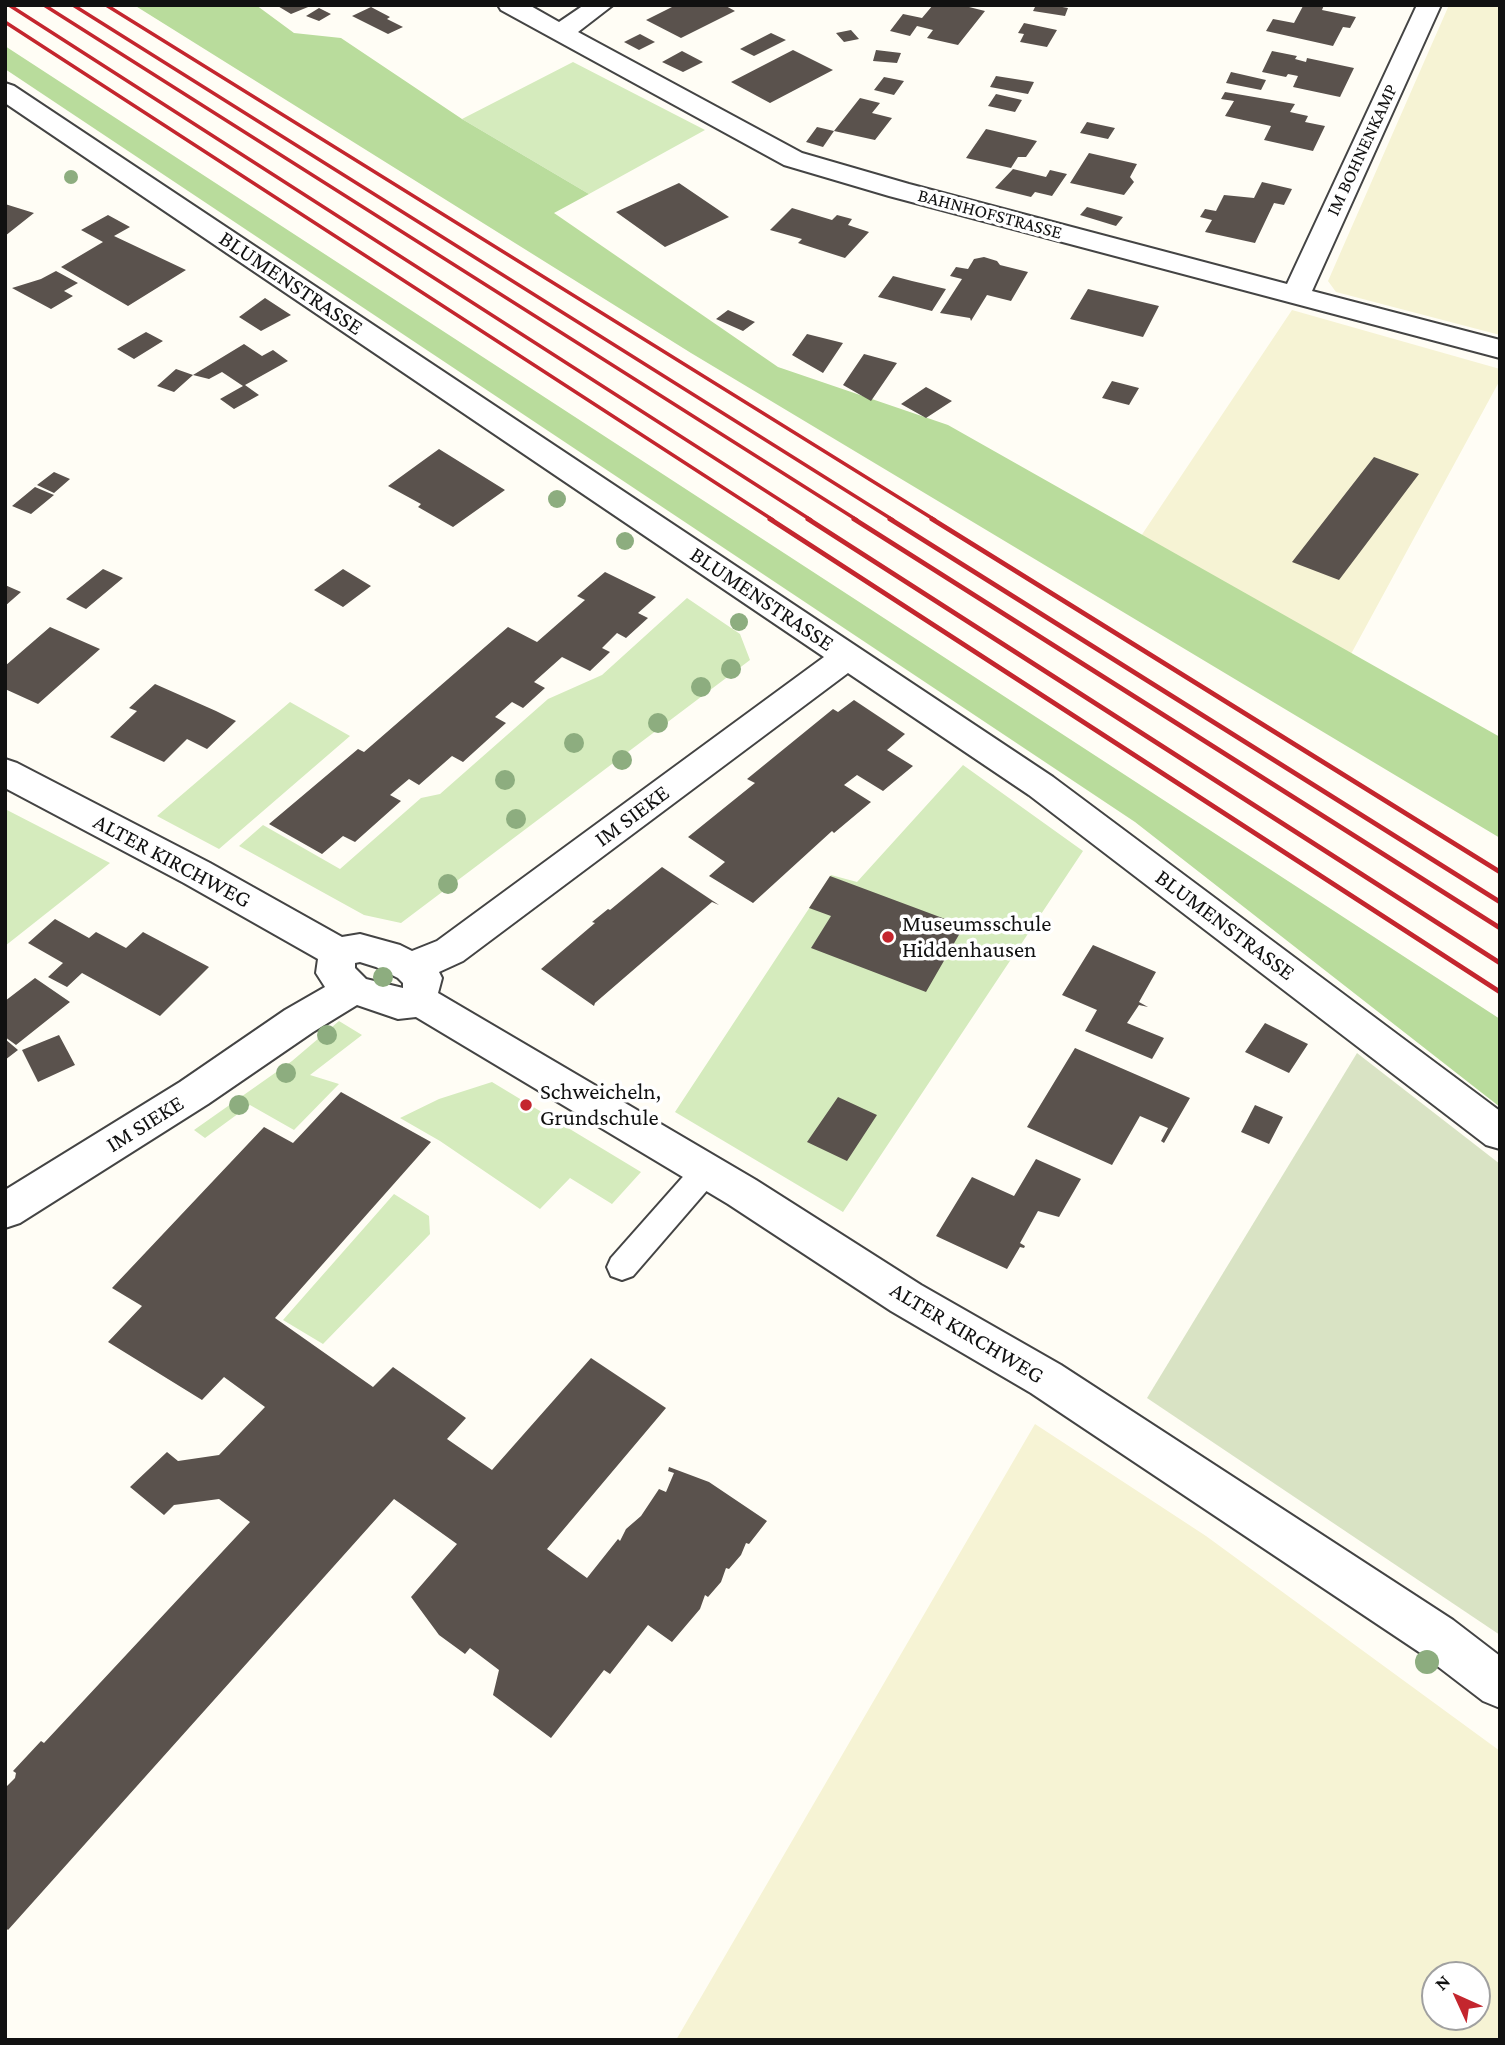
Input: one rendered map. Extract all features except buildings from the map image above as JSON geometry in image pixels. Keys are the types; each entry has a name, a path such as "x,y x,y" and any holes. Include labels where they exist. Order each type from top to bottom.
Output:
{"street":[{"name":"BAHNHOFSTRASSE","path":"510,5 793,159 899,190 1500,349"},
{"path":"561,33 601,5"},
{"name":"IM BOHNENKAMP","path":"1296,295 1429,5"},
{"name":"BLUMENSTRASSE","path":"5,91 24,116 848,656 1041,786 1500,1133"},
{"name":"IM SIEKE","path":"416,984 450,951 848,656"},
{"name":"ALTER KIRCHWEG","path":"5,772 197,873 338,952 360,948 387,955 416,984 906,1298 1045,1379 1436,1636 1500,1685"},
{"path":"338,952 335,973 353,989"},
{"name":"ALTER KIRCHWEG","path":"353,989 398,1004 416,984"},
{"name":"IM SIEKE","path":"5,1210 194,1093 299,1021 353,989"}],"lane":[{"path":"622,1267 706,1171"}],"shaded area":[{"path":"1449,5 1500,5 1500,335 1336,292 1328,281"},
{"path":"1292,310 1500,369 1500,380 1351,654 1141,536"},
{"path":"1035,1424 1206,1536 1500,1751 1500,2040 676,2040"}],"green space":[{"path":"134,5 256,5 294,33 341,38 462,119 589,194 554,213 778,367 948,425 1500,737 1500,838 691,353"},
{"path":"5,46 1500,1019 1500,1107 1135,822 5,69"},
{"path":"573,62 705,130 589,194 462,119"},
{"path":"687,598 740,634 750,660 401,923 364,915 239,846 263,825 340,869 421,798 440,794 548,699 602,675"},
{"path":"290,702 350,736 219,849 157,816"},
{"path":"963,765 1083,851 843,1212 675,1112 831,875 857,882"},
{"path":"5,809 110,863 5,946"},
{"path":"339,1021 362,1035 310,1075 339,1084 294,1130 250,1105 205,1138 194,1130 292,1061"},
{"path":"1357,1053 1500,1164 1500,1635 1147,1398"},
{"path":"492,1082 641,1172 612,1204 570,1178 540,1209 440,1141 400,1118 439,1099"},
{"path":"394,1194 429,1216 430,1234 323,1344 283,1320"}],"railway":[{"path":"9,5 811,520"},
{"path":"44,5 857,520"},
{"path":"73,5 893,520"},
{"path":"106,5 935,520"},
{"path":"5,22 773,520"},
{"path":"770,519 1500,992"},
{"path":"808,519 1500,963"},
{"path":"854,519 1500,928"},
{"path":"890,519 1500,902"},
{"path":"932,519 1500,872"}],"place":[{"name":"Museumsschule Hiddenhausen","path":"888,937"},
{"name":"Schweicheln, Grundschule","path":"526,1105"}]}
